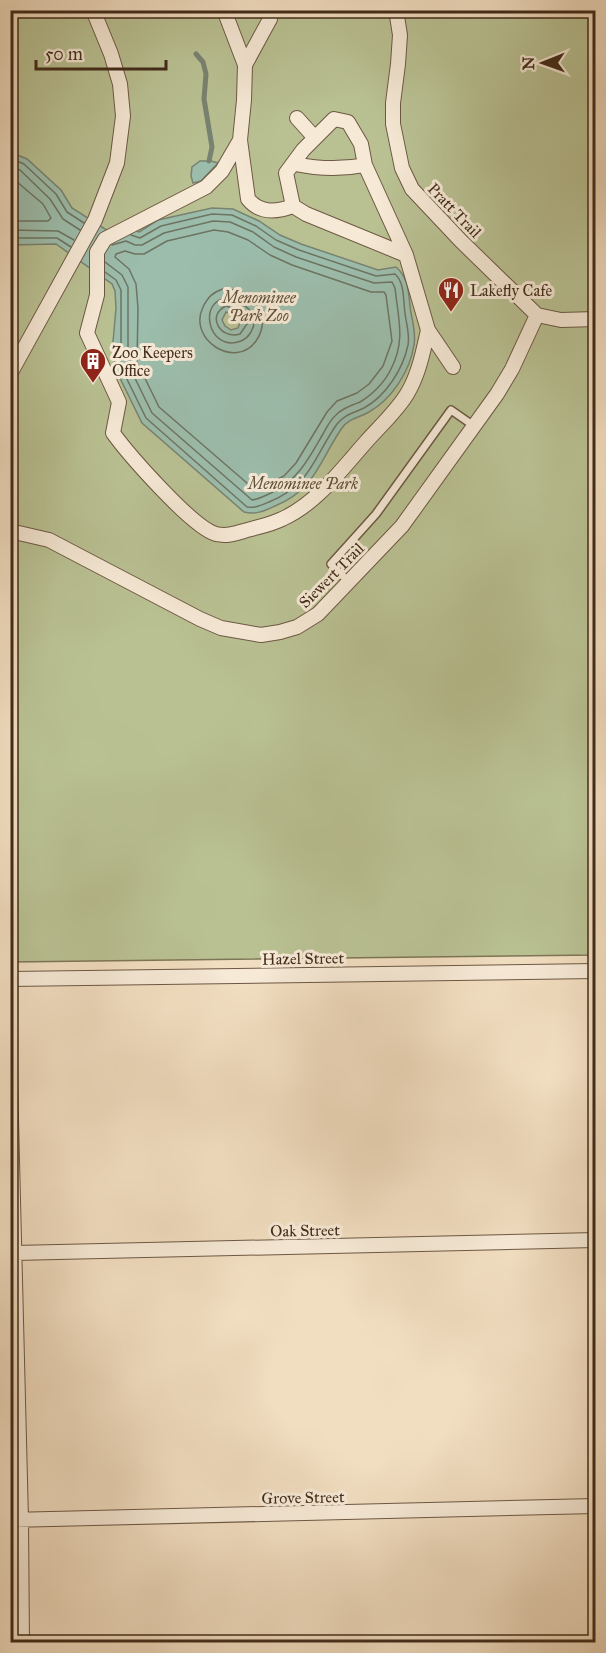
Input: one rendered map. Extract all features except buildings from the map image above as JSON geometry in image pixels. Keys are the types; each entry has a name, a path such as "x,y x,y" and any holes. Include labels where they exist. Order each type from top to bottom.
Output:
{"street":[{"path":"10,374 95,220 117,163 123,116 120,84 111,54 93,10"},
{"path":"224,10 245,65 240,140 248,199 253,205 278,212 293,206"},
{"path":"245,65 270,19 272,10"},
{"name":"Pratt Trail","path":"396,10 400,35 393,124 402,168 412,189 426,205 537,315"},
{"path":"297,118 315,138"},
{"path":"406,255 293,206 286,173 295,164 303,150 334,119 348,122 361,144 365,165 406,255 428,330 453,367"},
{"path":"240,140 222,171 206,187 105,239 95,257 97,295 87,333 119,402 113,433 130,456 204,529 215,534 230,536 284,518 313,498 339,472 407,394 419,369 428,330"},
{"path":"295,164 317,169 346,169 365,165"},
{"path":"537,315 561,320 596,319"},
{"name":"Siewert Trail","path":"10,531 49,540 221,628 261,635 297,627 318,614 402,526 475,426 512,369 537,315"},
{"name":"Hazel Street","path":"10,979 596,971"},
{"path":"10,1080 16,1520 22,1642"},
{"name":"Oak Street","path":"14,1253 596,1240"},
{"name":"Grove Street","path":"16,1520 596,1506"}],"lane":[{"path":"349,582 331,564 376,514 451,410 475,426"}],"green space":[{"name":"Menominee Park","path":"10,11 595,11 595,955 11,962"}],"water":[{"path":"10,152 27,159 61,190 72,208 108,231 127,225 139,232 158,220 212,208 233,209 301,244 378,270 396,267 404,277 408,288 415,341 412,355 409,365 392,392 377,406 345,425 315,473 300,491 264,511 244,512 142,423 115,368 113,342 116,308 115,291 112,284 56,244 11,245","holes":["226,312 241,320 238,328 231,330 225,326 222,320"]},
{"path":"200,161 218,163 201,181 193,183 192,167"}],"waterway":[{"path":"196,54 203,62 206,74 204,99 212,147 209,161"}],"place":[{"name":"Lakefly Cafe","path":"451,313"},
{"name":"Zoo Keepers Office","path":"93,384"}],"park label":[{"name":"Menominee Park Zoo","path":"259,306"}]}
